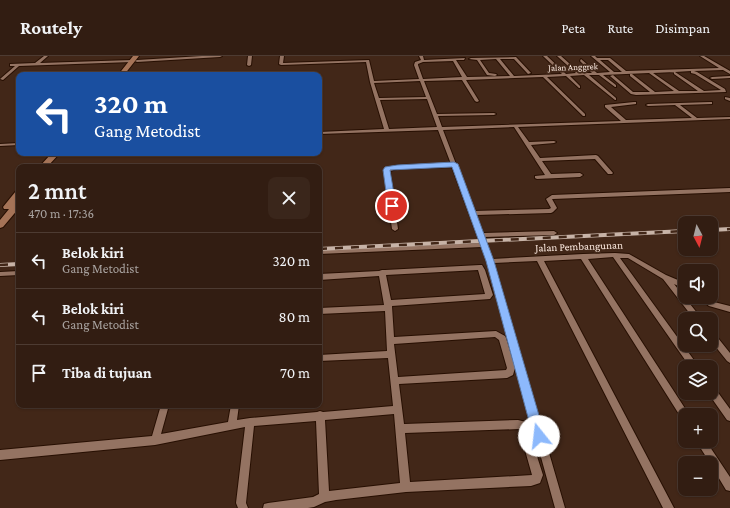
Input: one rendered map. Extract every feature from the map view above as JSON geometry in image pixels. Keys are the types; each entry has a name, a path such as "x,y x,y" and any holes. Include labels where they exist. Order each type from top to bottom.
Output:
{"main road":[{"path":"124,72 135,59 141,56"},
{"path":"128,72 135,59"},
{"path":"46,164 53,156"},
{"path":"54,164 61,156"},
{"path":"0,214 16,196"},
{"path":"0,225 16,206"}],"street":[{"path":"36,64 46,56"},
{"path":"11,65 220,56"},
{"path":"249,65 250,56"},
{"path":"282,56 281,64 366,60 387,131"},
{"path":"544,56 579,87"},
{"path":"559,56 579,74"},
{"path":"593,56 614,73"},
{"path":"702,56 730,73"},
{"path":"464,59 454,60 422,58 416,65 490,261 560,508"},
{"path":"497,58 512,75"},
{"path":"471,59 515,58 529,73 512,75 488,74 478,59"},
{"path":"597,59 609,59 655,94"},
{"path":"454,60 477,101"},
{"path":"581,60 615,86"},
{"path":"2,79 18,65"},
{"name":"Jalan Anggrek","path":"372,82 512,75 544,76 614,73 628,74 724,69"},
{"path":"628,74 612,76 634,94 724,91 696,73 651,73"},
{"path":"651,73 679,93"},
{"path":"675,73 703,92"},
{"path":"585,74 615,99"},
{"path":"544,76 583,115"},
{"path":"712,78 730,77"},
{"path":"378,99 429,98"},
{"path":"624,121 607,106 634,103"},
{"path":"648,105 710,103"},
{"path":"676,104 696,119"},
{"path":"434,115 494,114"},
{"path":"322,133 730,118"},
{"path":"515,126 549,176"},
{"path":"528,144 554,142"},
{"path":"0,145 16,144"},
{"path":"538,160 596,157 610,173"},
{"path":"395,229 387,170 397,167 454,164"},
{"path":"537,177 580,175"},
{"path":"472,213 551,211 554,208 549,199 552,197 730,190"},
{"path":"481,235 554,233"},
{"path":"322,252 483,245"},
{"path":"615,255 689,360"},
{"path":"583,256 680,408"},
{"name":"Jalan Pembangunan","path":"490,261 583,256 629,256 664,277 678,283"},
{"path":"539,258 669,508"},
{"path":"322,277 382,272 480,268 482,270 489,295 487,297 322,311"},
{"path":"382,272 387,305 406,487"},
{"path":"0,274 16,273"},
{"path":"664,277 692,312"},
{"path":"712,304 729,309"},
{"path":"390,341 496,334 502,338 510,368 510,372 507,374 394,381"},
{"path":"718,344 730,359"},
{"path":"322,358 391,354"},
{"path":"718,400 730,417"},
{"path":"155,440 164,408"},
{"path":"232,426 235,408"},
{"path":"0,455 155,440 250,422 320,415 397,410"},
{"path":"320,415 324,497"},
{"path":"243,508 241,502 250,422"},
{"path":"268,508 314,502 324,497 406,487 531,481 536,479 538,475 523,425 518,424 400,430"},
{"path":"706,448 730,486"}],"railway":[{"path":"718,230 730,229"},
{"path":"322,249 678,231"},
{"path":"0,265 16,264"}],"route":[{"path":"392,206 388,169 397,167 454,164 490,261 539,436"}]}
